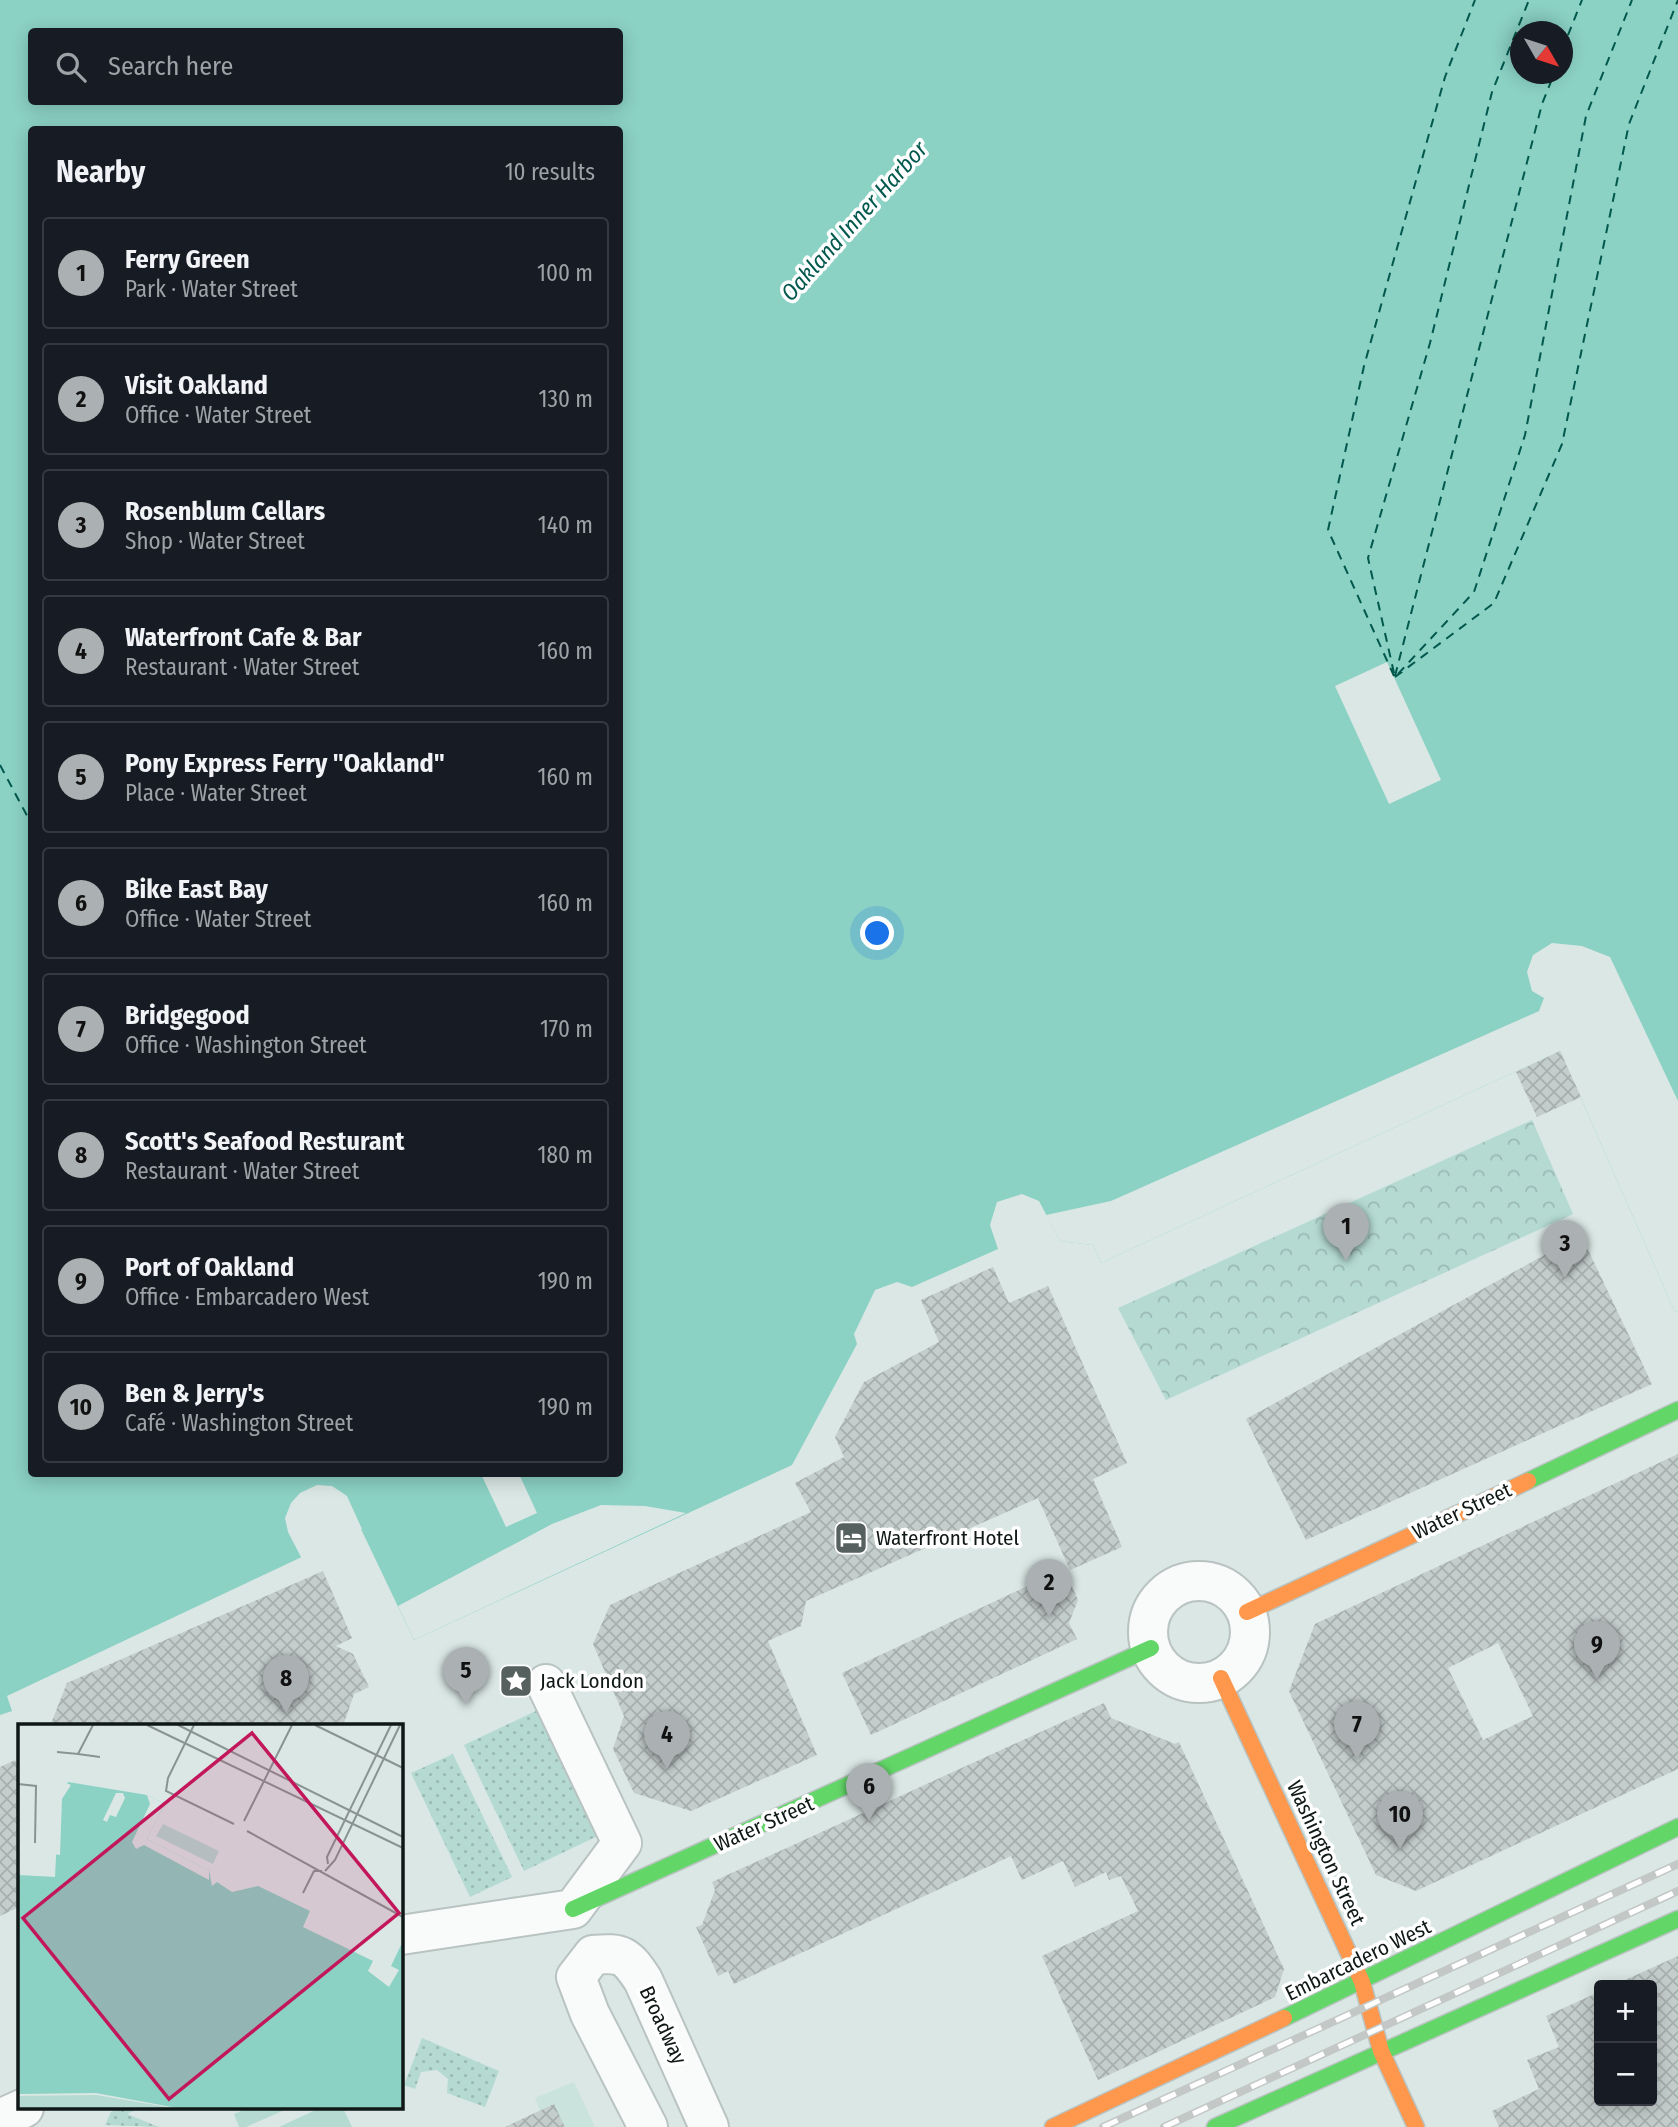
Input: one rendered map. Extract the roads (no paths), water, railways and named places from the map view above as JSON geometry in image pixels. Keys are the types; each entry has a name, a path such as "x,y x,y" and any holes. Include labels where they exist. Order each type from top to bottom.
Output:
{"street":[{"name":"Water Street","path":"1247,1612 1678,1410"},
{"path":"1200,1581 1228,1589 1247,1612 1250,1643 1234,1670 1221,1678 1207,1683 1179,1679 1157,1662 1148,1632 1158,1602 1170,1590 1184,1583 1200,1581"},
{"name":"Water Street","path":"402,1935 573,1909 1151,1648"},
{"name":"Washington Street","path":"1221,1678 1362,1983 1381,2051 1416,2127"},
{"path":"546,1684 622,1843 573,1909 593,1955 576,1977 590,2014 648,2127"},
{"name":"Embarcadero West","path":"1053,2127 1362,1983 1678,1827"},
{"path":"1215,2127 1678,1919"},
{"name":"Broadway","path":"593,1955 616,1952 630,1961 643,1980 709,2127"},
{"path":"0,2119 20,2110"}],"water":[{"name":"Oakland Inner Harbor","path":"0,0 1678,0 1678,1311 1675,1312 1560,1051 1101,1263 1093,1245 1060,1241 1039,1201 1022,1194 997,1202 990,1225 998,1249 912,1287 897,1282 875,1290 854,1334 857,1344 792,1465 414,1640 361,1529 7,1696 12,1711 0,1715"}],"railway":[{"path":"1103,2127 1678,1864"},
{"path":"1164,2127 1678,1891"}],"place":[{"name":"Ferry Green","path":"1346,1261"},
{"name":"Rosenblum Cellars","path":"1565,1278"},
{"name":"Waterfront Hotel","path":"851,1538"},
{"name":"Visit Oakland","path":"1049,1617"},
{"name":"Port of Oakland","path":"1597,1679"},
{"name":"Jack London","path":"516,1681"},
{"name":"Pony Express Ferry \"Oakland\"","path":"466,1705"},
{"name":"Scott's Seafood Resturant","path":"286,1713"},
{"name":"Bridgegood","path":"1357,1759"},
{"name":"Waterfront Cafe & Bar","path":"667,1769"},
{"name":"Bike East Bay","path":"869,1821"},
{"name":"Ben & Jerry's","path":"1400,1849"}]}
